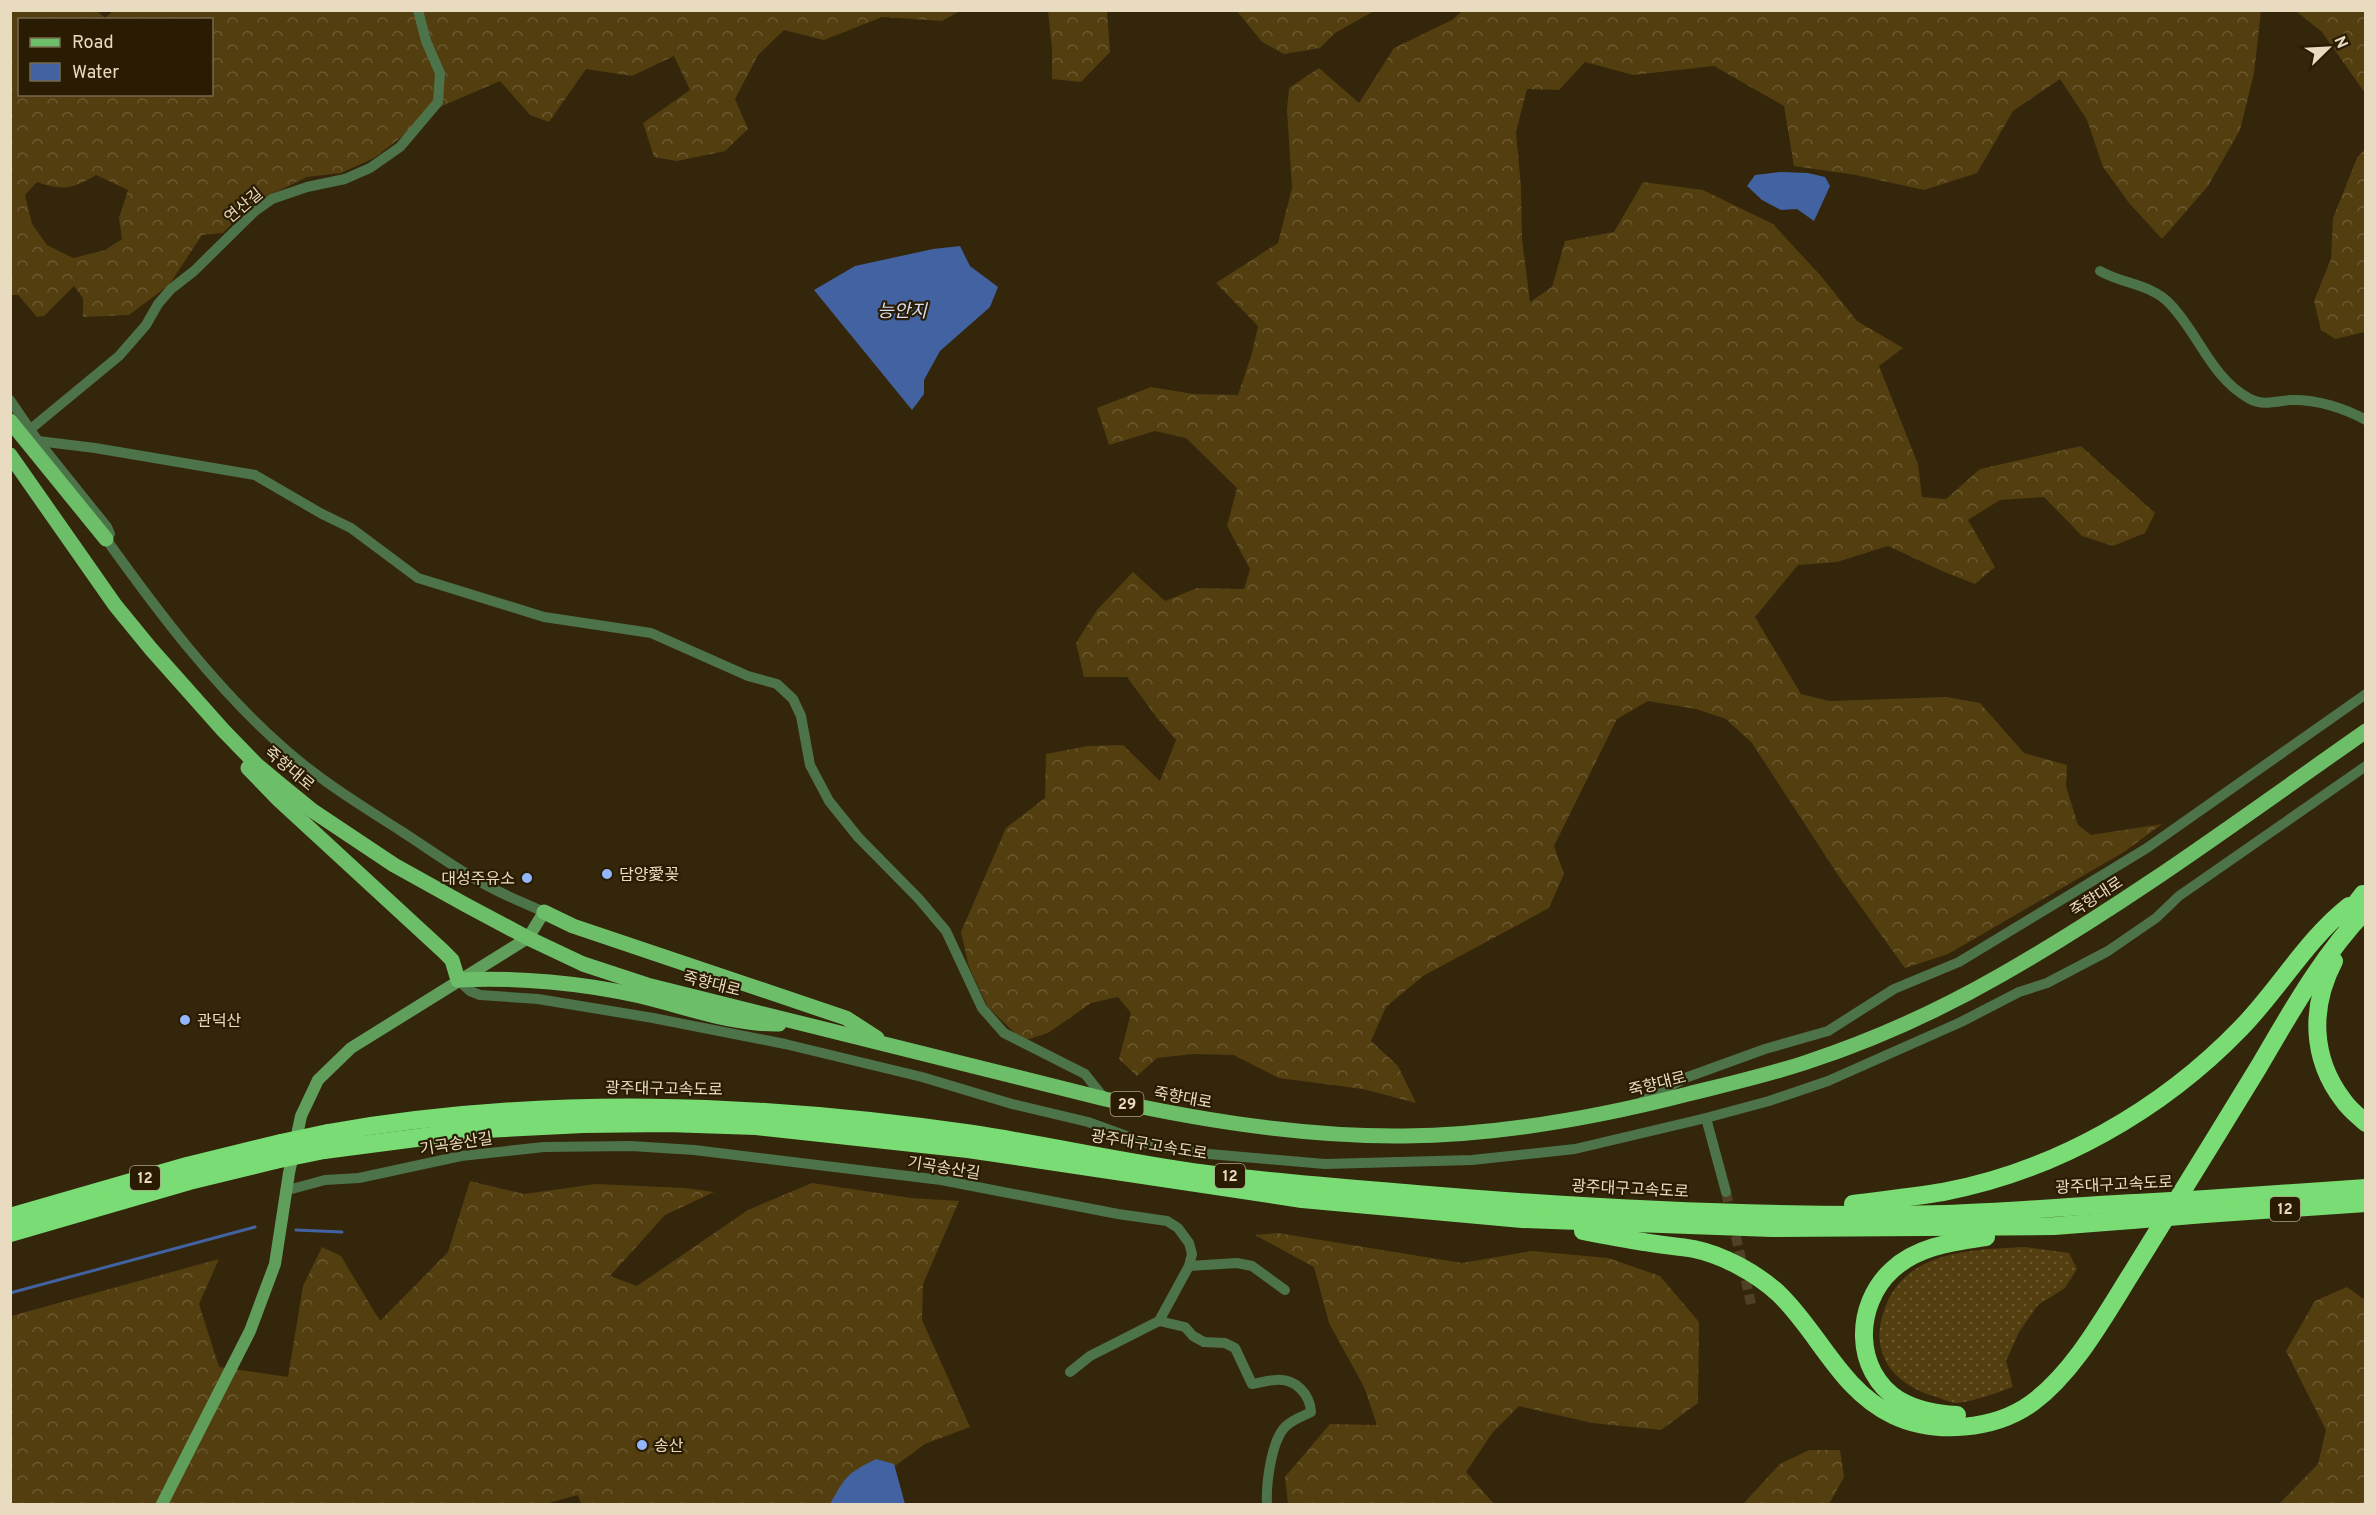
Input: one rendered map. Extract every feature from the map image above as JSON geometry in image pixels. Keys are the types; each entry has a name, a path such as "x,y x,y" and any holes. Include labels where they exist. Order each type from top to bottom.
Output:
{"highway":[{"path":"2365,902 2326,976 2317,1008 2317,1042 2326,1073 2343,1101 2366,1123"},
{"path":"1774,1214 1944,1192 2044,1162 2124,1122 2167,1093 2210,1059 2269,997 2303,953 2341,912 2365,902"},
{"path":"1522,1220 1695,1249 1723,1259 1753,1275 1777,1293 1800,1318 1848,1380 1867,1399 1894,1416 1923,1424 1955,1426 1980,1426 2003,1419 2031,1404 2056,1382 2102,1320 2315,974 2365,902"},
{"path":"2054,1226 1933,1246 1892,1269 1875,1290 1865,1310 1863,1334 1867,1359 1882,1384 1899,1400 1923,1410 1946,1415 1973,1416 2003,1408 2028,1394 2049,1377 2095,1313 2307,969 2365,902"},
{"name":"광주대구고속도로","path":"10,1233 189,1181 275,1160 387,1123 582,1107 665,1107 759,1111 972,1134 1204,1174 1525,1203 1774,1214 1947,1214 2136,1203 2205,1206 2366,1203"},
{"name":"광주대구고속도로","path":"10,1217 187,1166 281,1143 384,1141 485,1129 631,1123 756,1126 968,1149 1302,1199 1522,1220 1772,1228 2054,1226 2132,1221 2205,1206 2366,1188"}],"main road":[{"path":"10,421 26,432 106,539"},
{"name":"죽향대로","path":"10,455 115,605 190,696 257,765 313,811 394,865 528,938 583,964 647,985 1105,1099 1162,1112 1270,1129 1402,1136 1471,1134 1627,1110 1808,1062 1878,1035 1999,977 2142,887 2366,731"},
{"path":"223,730 247,767 279,800 452,960 458,980 494,978 597,988 759,1024 800,1023"},
{"path":"544,912 573,926 846,1018 887,1045"}],"street":[{"name":"연산길","path":"26,432 119,356 146,325 158,304 171,289 194,271 254,212 272,199 307,187 345,179 370,168 400,147 438,102 440,72 426,41 418,10"},
{"path":"2100,271 2150,290 2170,303 2216,370 2249,398 2265,403 2292,400 2337,407 2346,409 2366,420"},
{"path":"10,400 26,432 38,441 107,527 110,534 106,539 170,626 236,702 286,751 349,798 445,860 492,888 544,912 528,938 351,1048 318,1080 301,1116 274,1264 250,1331 162,1504"},
{"path":"38,441 95,448 255,475 351,528 418,578 544,617 651,633 748,676 777,684 793,699 801,716 810,765 829,801 858,837 919,899 946,931 982,1008 1004,1034 1085,1074 1105,1099"},
{"path":"1627,1110 1685,1078 1828,1031 1894,989 1959,962 2146,848 2366,694"},
{"path":"458,980 470,991 480,995 538,999 653,1018 785,1044 922,1077 1012,1104 1088,1122 1154,1146 1209,1154 1325,1164 1472,1160 1575,1149 1706,1119 1828,1081 1961,1022 2019,992 2047,983 2108,951 2156,918 2179,896 2366,766"},
{"path":"1706,1119 1726,1192"},
{"name":"기곡송산길","path":"288,1190 325,1180 359,1178 413,1165 544,1147 620,1146 694,1150 941,1180 1118,1214 1167,1221 1178,1228 1189,1243 1192,1254 1189,1266"},
{"path":"1070,1372 1090,1356 1159,1321 1189,1266 1237,1263 1252,1266 1285,1290"},
{"path":"1159,1321 1185,1327 1193,1336 1204,1342 1225,1343 1235,1348 1252,1384 1278,1379 1289,1381 1301,1389 1310,1402 1311,1412 1287,1424 1281,1432 1267,1488 1267,1504"}],"green space":[{"path":"114,10 960,11 942,21 882,17 824,40 784,30 758,55 735,99 748,129 725,151 677,161 654,157 643,123 690,90 674,56 632,76 586,69 549,122 530,115 500,81 442,106 374,158 341,173 307,177 250,205 223,233 202,235 169,285 129,315 83,317 83,298 74,286 44,316 37,317 18,295 11,295 11,11 97,11 105,18","holes":["96,175 128,190 119,218 122,239 105,250 73,258 47,245 32,224 25,195 37,182 54,187 68,187"]},
{"path":"1048,11 1107,11 1110,52 1081,82 1052,79 1052,48"},
{"path":"1237,11 1374,11 1335,33 1320,48 1284,54 1262,42"},
{"path":"1462,11 2261,11 2254,73 2240,130 2208,186 2162,239 2129,203 2103,167 2087,120 2060,79 2013,111 1977,173 1924,190 1856,175 1794,166 1784,106 1714,66 1633,75 1585,62 1559,90 1527,89 1516,132 1521,187 1522,239 1530,302 1552,287 1565,241 1614,232 1643,182 1703,190 1773,224 1821,276 1857,321 1903,348 1879,366 1918,464 1922,497 1946,499 1980,469 2081,446 2155,513 2145,533 2113,546 2082,536 2044,497 2000,500 1968,520 1995,567 1975,584 1888,546 1837,562 1798,565 1755,617 1801,694 1829,701 1946,697 1980,703 2024,753 2067,765 2066,786 2078,825 2091,835 2162,824 2124,852 1948,954 1905,968 1840,878 1752,743 1726,719 1696,709 1648,701 1617,719 1554,846 1564,874 1549,908 1423,976 1386,1007 1371,1041 1398,1066 1416,1103 1363,1089 1279,1078 1234,1055 1193,1054 1157,1058 1137,1076 1119,1059 1131,1013 1118,997 1091,1003 1048,1033 1023,1041 988,1007 969,967 961,932 1006,828 1045,798 1046,754 1088,746 1123,745 1160,781 1176,740 1127,677 1084,677 1076,643 1097,610 1133,572 1165,601 1197,588 1244,589 1250,569 1227,526 1237,488 1186,438 1155,431 1109,445 1097,408 1151,387 1193,394 1238,395 1258,326 1216,283 1278,243 1292,188 1287,110 1289,88 1319,68 1359,103 1394,48 1452,20"},
{"path":"2296,11 2365,11 2365,93 2322,32"},
{"path":"2365,149 2365,332 2335,339 2321,330 2314,301 2331,259 2333,218 2357,158"},
{"path":"470,1181 524,1194 596,1184 685,1188 714,1192 665,1215 610,1276 637,1286 748,1210 812,1183 911,1198 959,1201 923,1284 922,1320 970,1427 925,1444 843,1504 581,1504 578,1495 545,1504 11,1504 11,1316 219,1259 199,1304 219,1367 288,1377 303,1286 322,1247 341,1256 380,1321 448,1252"},
{"path":"1278,1233 1462,1263 1532,1251 1608,1258 1660,1276 1699,1322 1698,1403 1661,1430 1592,1423 1519,1406 1493,1432 1466,1472 1494,1504 1288,1504 1285,1477 1330,1424 1377,1425 1364,1387 1329,1323 1314,1267 1255,1235"},
{"path":"2025,1247 2069,1253 2077,1269 2065,1288 2038,1305 2019,1332 2006,1361 2013,1387 1955,1403 1919,1391 1897,1376 1883,1355 1880,1329 1888,1301 1894,1289 1903,1279 1926,1263 1953,1254"},
{"path":"2347,1287 2365,1300 2365,1504 2279,1504 2318,1464 2326,1430 2286,1351 2315,1301"},
{"path":"1809,1450 1840,1450 1844,1477 1829,1504 1743,1504 1780,1464"}],"water":[{"path":"1781,172 1808,173 1825,177 1830,186 1814,221 1797,209 1781,210 1762,200 1747,186 1755,175"},
{"name":"능안지","path":"960,246 970,266 998,287 990,307 940,351 924,380 924,394 912,410 814,290 855,266 933,249"},
{"path":"876,1459 894,1464 905,1504 830,1504 848,1477 858,1468"}],"waterway":[{"path":"10,1293 255,1227"},
{"path":"296,1230 342,1232"}],"tunnel":[{"path":"1726,1192 1751,1304"}],"place":[{"name":"담양愛꽂","path":"607,874"},
{"name":"대성주유소","path":"527,878"},
{"name":"관덕산","path":"185,1020"},
{"name":"송산","path":"642,1445"}]}
